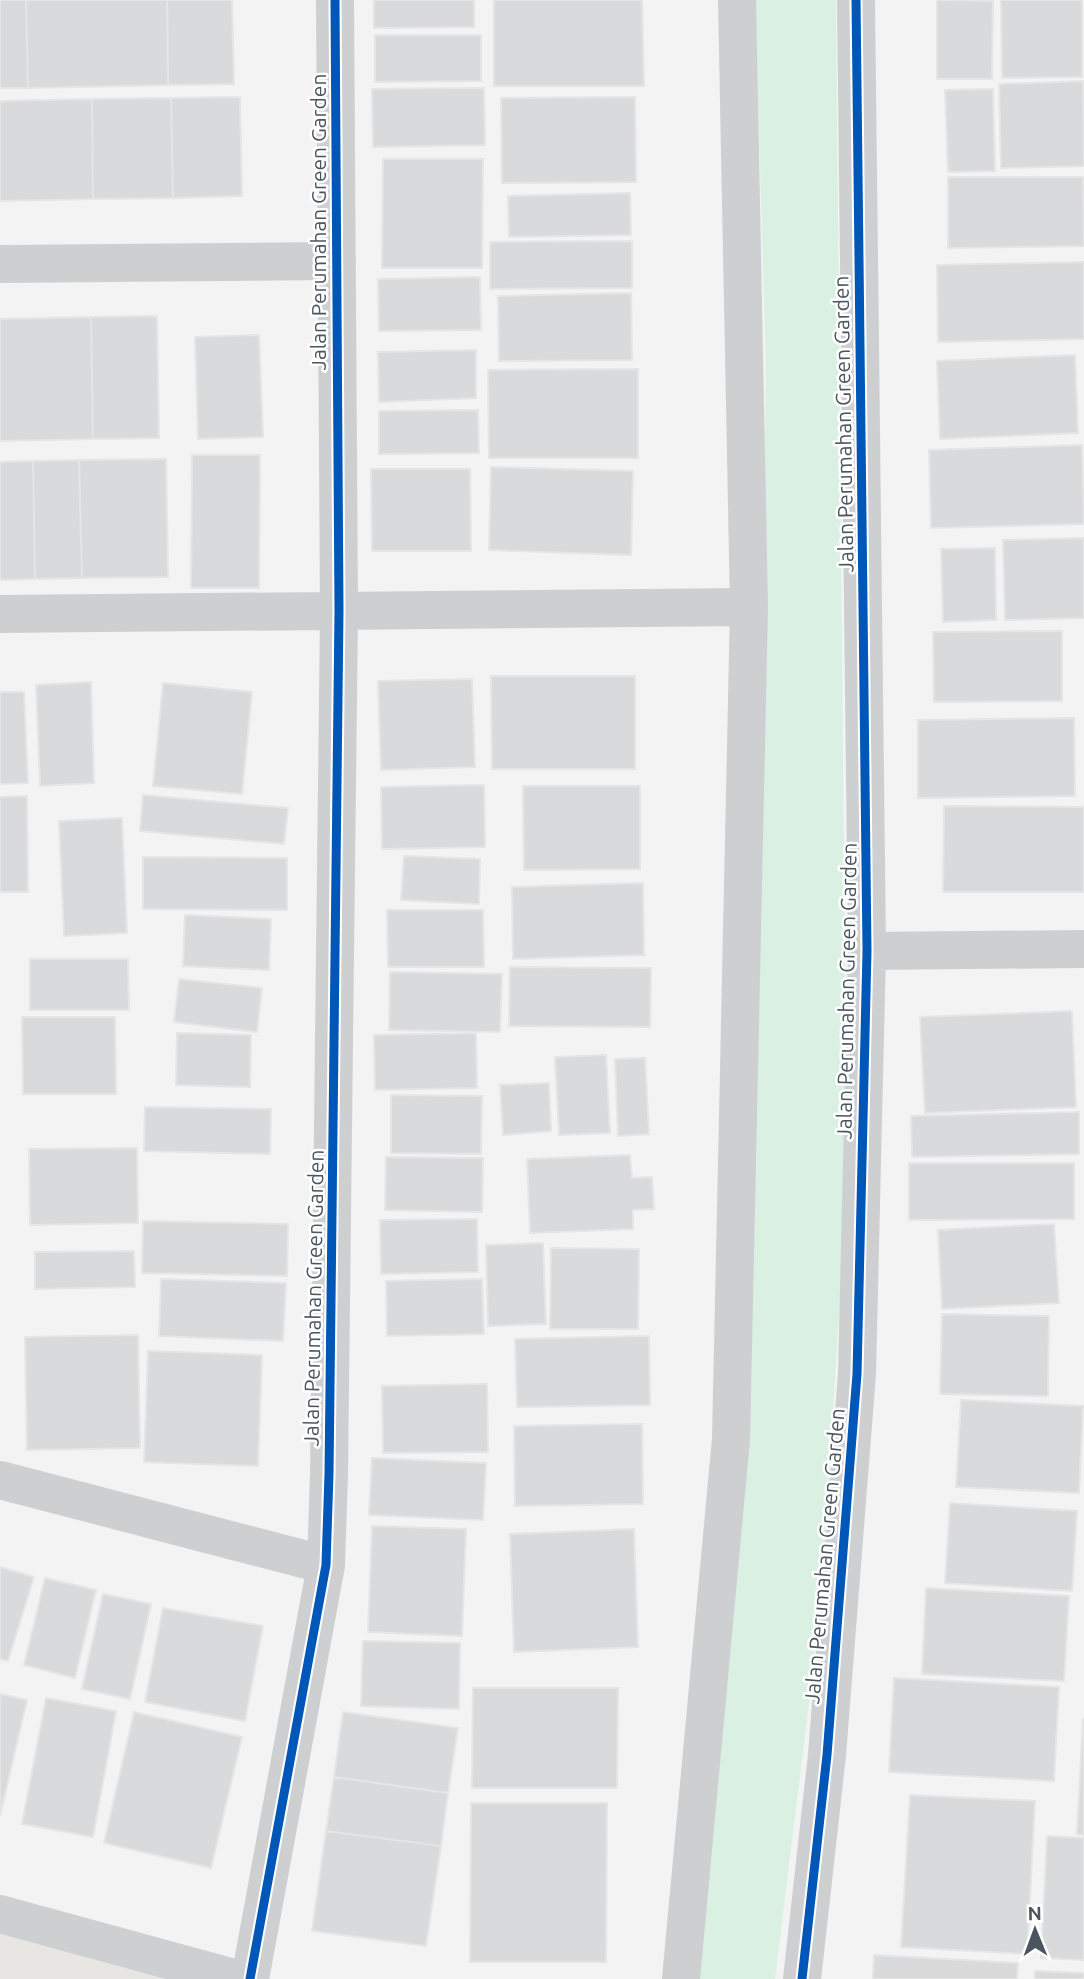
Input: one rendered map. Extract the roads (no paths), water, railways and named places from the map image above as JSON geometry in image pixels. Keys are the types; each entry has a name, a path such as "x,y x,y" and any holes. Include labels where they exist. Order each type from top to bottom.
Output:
{"street":[{"name":"Jalan Perumahan Green Garden","path":"250,1979 326,1565 339,611 335,0"},
{"path":"681,1979 731,1439 749,607 737,0"},
{"name":"Jalan Perumahan Green Garden","path":"802,1979 827,1755 857,1374 867,951 856,0"},
{"name":"Jalan Perumahan Green Garden","path":"0,264 337,261"},
{"path":"0,614 749,607"},
{"name":"Jalan Perumahan Green Garden","path":"867,951 1084,948"},
{"path":"0,1480 326,1565"},
{"path":"0,1914 238,1979"}]}
